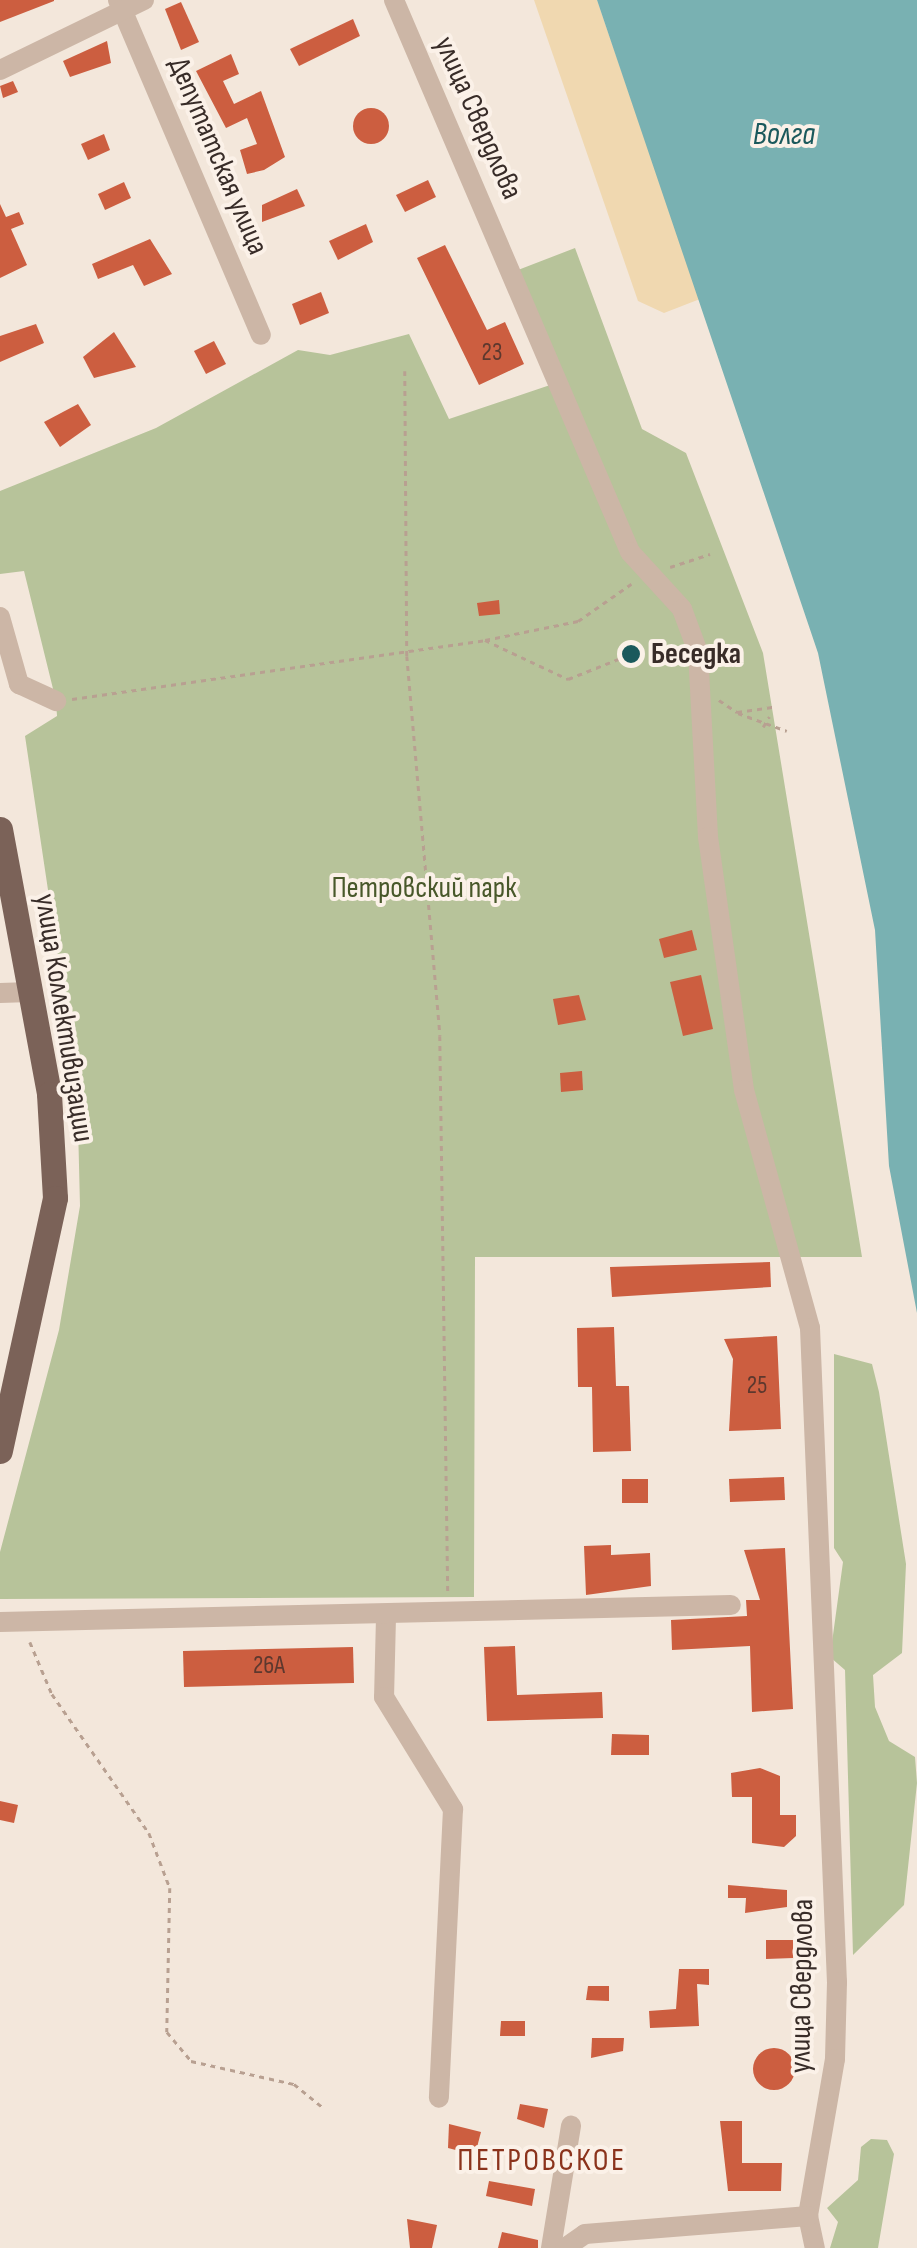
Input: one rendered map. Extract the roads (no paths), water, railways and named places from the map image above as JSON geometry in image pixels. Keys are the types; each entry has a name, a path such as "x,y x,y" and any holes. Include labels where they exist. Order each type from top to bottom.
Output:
{"main road":[{"name":"улица Коллективизации","path":"0,829 50,1094 55,1198 0,1452"}],"street":[{"path":"0,70 121,6 144,0"},
{"name":"улица Свердлова","path":"394,0 630,552 687,620 701,674 708,837 744,1090 810,1328 836,2023 808,2216 815,2248"},
{"name":"Депутатская улица","path":"121,6 260,335"},
{"path":"0,617 7,662 27,692 56,701"},
{"path":"0,994 30,992"},
{"path":"0,1622 386,1617 731,1605"},
{"path":"386,1617 384,1696 452,1808 439,2098"},
{"path":"551,2248 571,2126"},
{"path":"565,2248 585,2234 808,2216"}],"water":[{"name":"Волга","path":"597,0 917,0 917,1313 889,1166 875,930 818,653"}],"place":[{"name":"Беседка","path":"631,654"}],"district":[{"name":"ПЕТРОВСКОЕ","path":"542,2161"}],"park label":[{"name":"Петровский парк","path":"424,888"}]}
